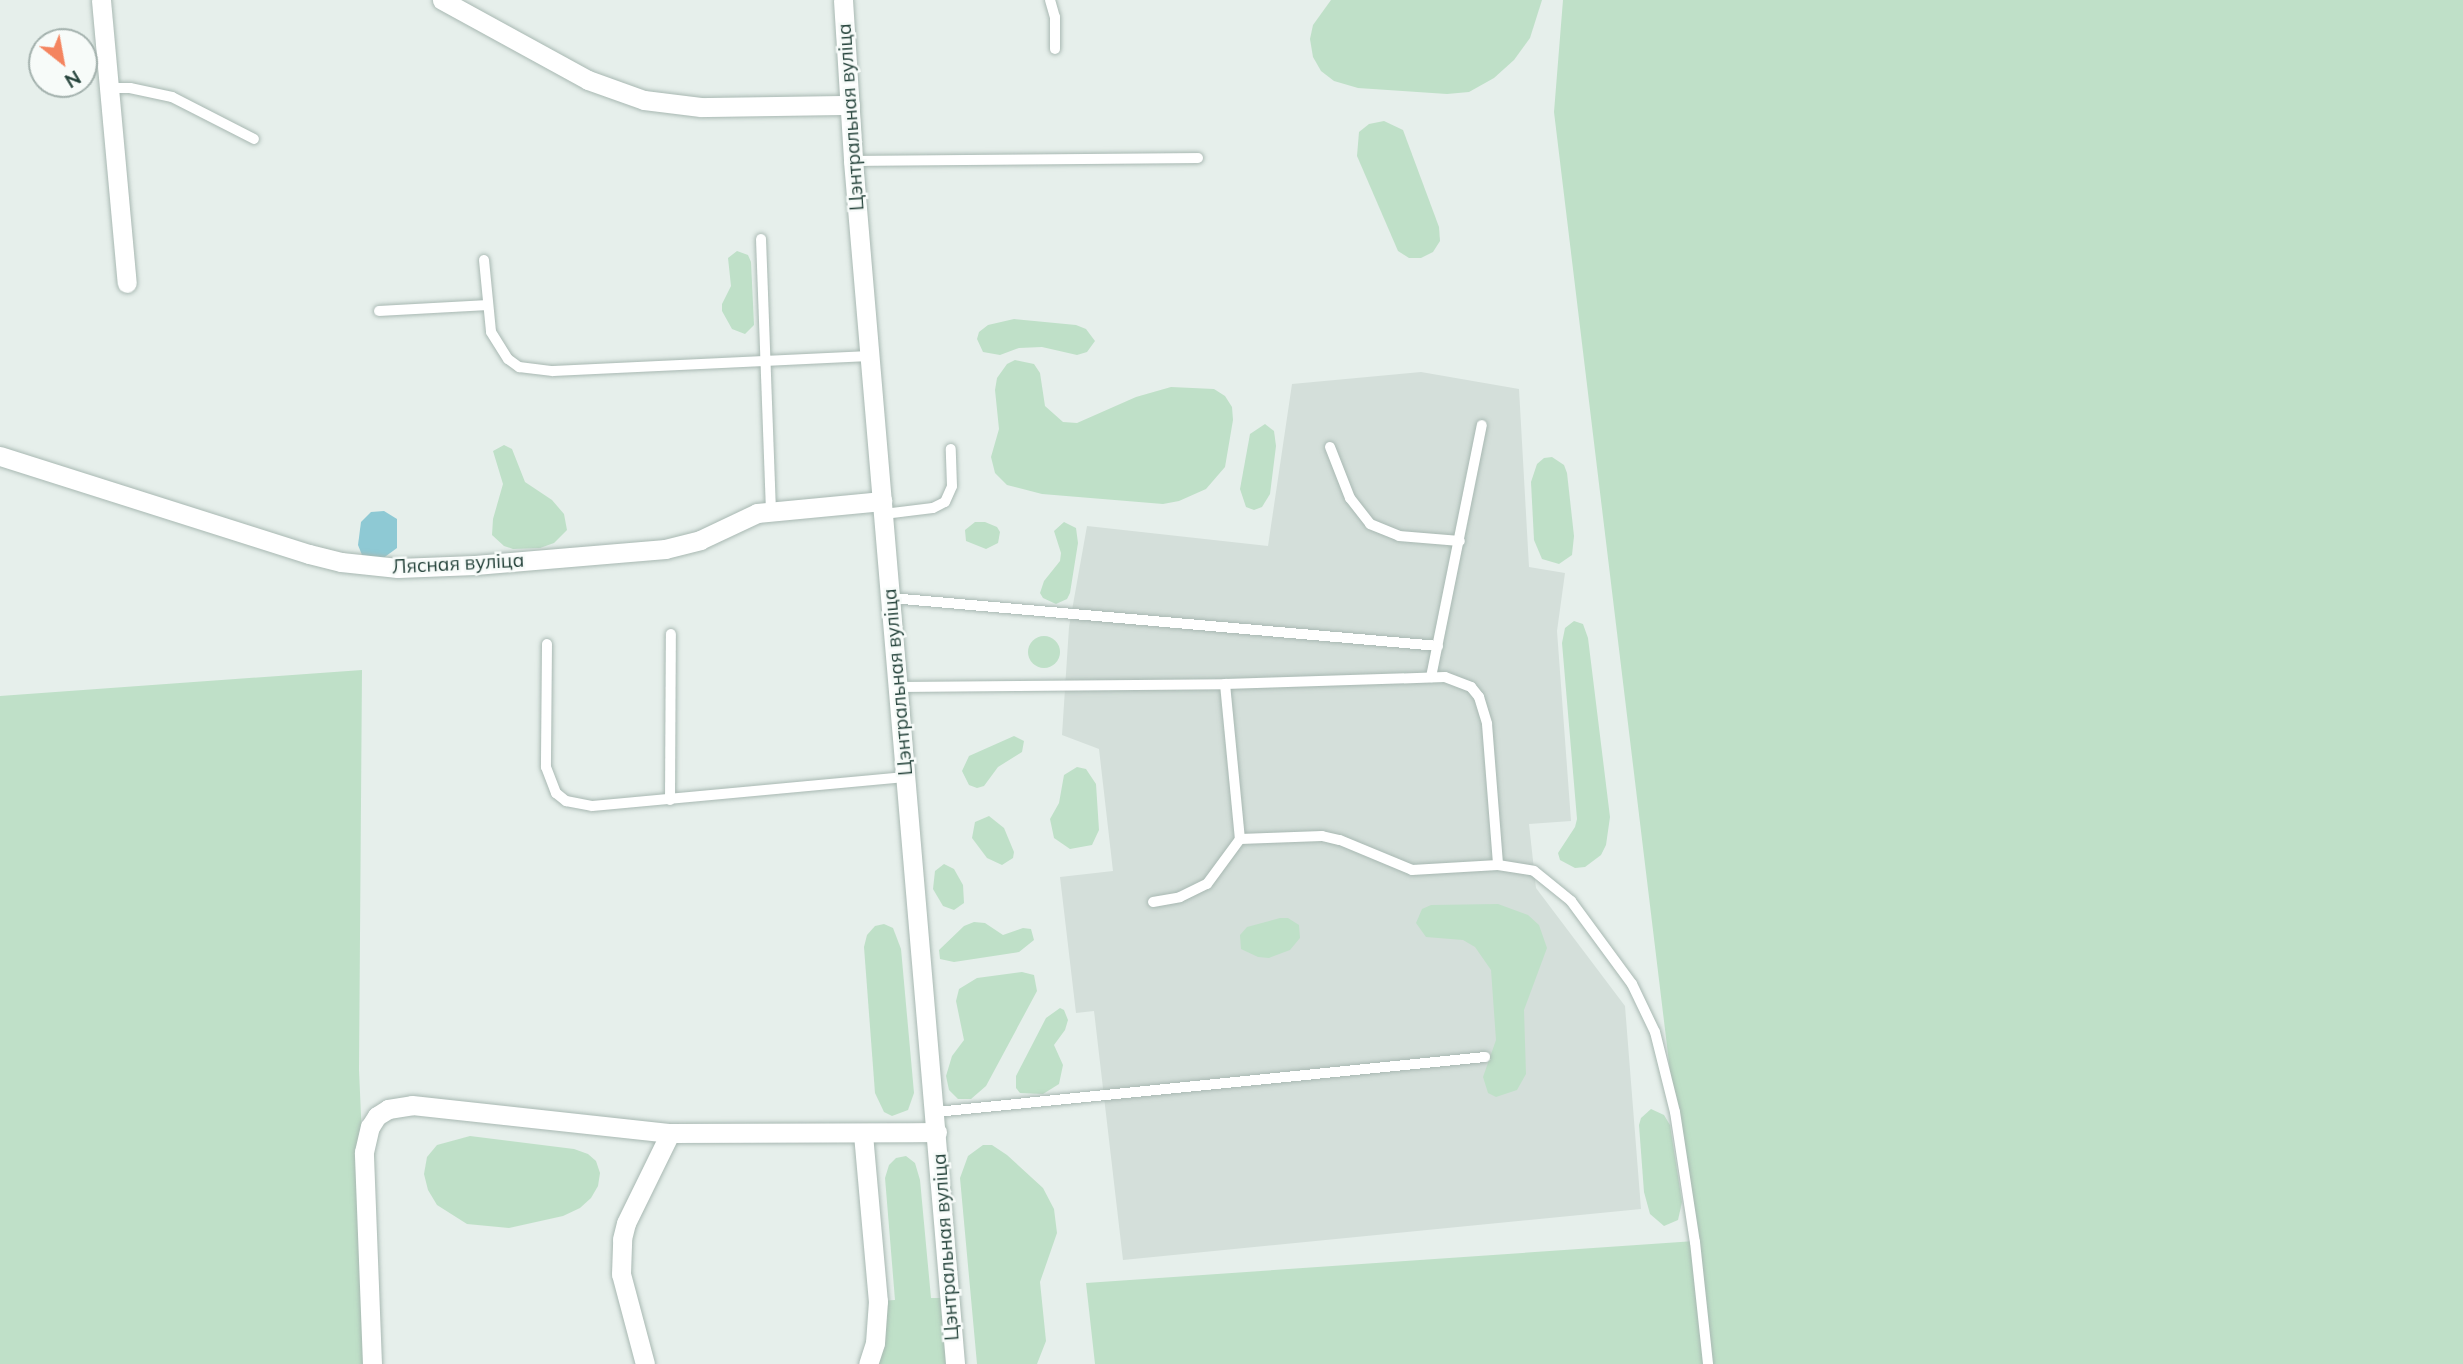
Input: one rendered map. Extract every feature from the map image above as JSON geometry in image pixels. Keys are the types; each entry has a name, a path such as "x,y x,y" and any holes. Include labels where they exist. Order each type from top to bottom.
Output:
{"street":[{"path":"101,0 127,283"},
{"path":"442,0 588,80 644,100 701,107 850,105"},
{"name":"Цэнтральная вуліца","path":"843,0 853,161 955,1364"},
{"name":"Лясная вуліца","path":"0,456 277,545 341,562 379,567 448,567 665,549 700,540 744,517 771,510 883,507"},
{"path":"372,1364 364,1152 370,1127 377,1116 388,1109 412,1105 670,1133 863,1134 936,1122"},
{"path":"645,1364 621,1274 621,1248 626,1223 670,1133"},
{"path":"863,1134 878,1301 875,1343 868,1364"}],"lane":[{"path":"1050,0 1055,17 1055,49"},
{"path":"109,88 130,88 172,97 254,139"},
{"path":"853,161 1198,158"},
{"path":"761,239 771,510"},
{"path":"484,260 491,332 508,359 527,369 553,371 870,356"},
{"path":"379,311 488,305"},
{"path":"1431,677 1482,425"},
{"path":"1330,447 1350,498 1370,524 1399,536 1460,541"},
{"path":"883,507 933,508 945,502 952,486 951,449"},
{"path":"891,598 1438,646"},
{"path":"670,800 671,634"},
{"path":"547,645 546,767 555,793 579,805 670,800 906,777"},
{"path":"898,687 1226,684 1431,677 1459,681 1471,687 1484,711 1498,865"},
{"path":"1153,902 1180,897 1207,884 1240,839 1226,684"},
{"path":"1240,839 1322,836 1340,840 1412,870 1498,865 1534,871 1571,901 1619,964 1650,1020 1675,1112 1695,1242 1708,1364"},
{"path":"936,1122 1485,1057"}],"shaded area":[{"path":"1421,372 1519,389 1529,567 1565,573 1557,631 1571,821 1529,824 1536,888 1625,1006 1641,1209 1123,1260 1094,1011 1076,1013 1060,877 1113,871 1099,749 1062,735 1069,627 1087,526 1268,546 1292,384"}],"green space":[{"path":"1331,0 1542,0 1530,38 1514,60 1494,78 1469,92 1447,94 1358,88 1334,81 1321,71 1313,57 1310,39 1313,25"},
{"path":"1563,0 2463,0 2463,1364 1095,1364 1086,1283 1695,1241 1675,1112 1554,112"},
{"path":"1384,121 1403,130 1439,227 1440,241 1433,252 1421,258 1409,258 1398,251 1357,156 1359,132 1369,124"},
{"path":"737,251 748,255 751,262 754,325 745,334 732,329 722,311 722,304 731,286 728,258"},
{"path":"1014,319 1076,325 1086,329 1095,341 1087,352 1077,355 1042,347 1019,348 1000,355 983,352 977,339 979,332 988,325"},
{"path":"1015,360 1034,364 1040,373 1045,406 1063,422 1077,423 1136,397 1171,387 1214,389 1225,396 1232,407 1233,420 1225,467 1206,489 1179,501 1163,504 1042,494 1007,485 995,473 991,457 999,429 995,390 997,378 1007,364"},
{"path":"1265,424 1274,431 1276,446 1270,494 1262,507 1254,510 1246,507 1240,489 1250,434"},
{"path":"504,445 512,449 525,482 552,500 564,514 567,530 554,543 540,548 513,549 504,546 492,535 493,519 503,484 493,451"},
{"path":"1552,457 1564,465 1567,473 1574,536 1572,555 1559,564 1542,559 1534,540 1531,482 1537,464 1544,458"},
{"path":"975,522 985,522 997,527 1000,532 998,543 986,549 966,541 965,530"},
{"path":"1064,522 1076,528 1078,543 1070,593 1067,599 1056,604 1043,598 1040,593 1044,581 1060,561 1061,553 1054,531"},
{"path":"1574,621 1583,624 1588,638 1610,817 1606,845 1601,855 1585,867 1575,868 1560,860 1558,853 1575,827 1577,819 1562,643 1565,628"},
{"path":"1044,636 1055,641 1060,652 1055,663 1044,668 1033,663 1028,652 1033,641"},
{"path":"362,670 359,1070 372,1364 0,1364 0,696"},
{"path":"1014,736 1024,741 1022,752 998,767 984,786 977,788 969,785 962,771 969,756"},
{"path":"1077,767 1086,769 1096,784 1099,830 1092,845 1070,849 1054,838 1050,819 1059,803 1064,775"},
{"path":"989,816 1004,828 1014,852 1013,858 1002,865 987,858 972,838 975,822"},
{"path":"944,864 954,869 963,885 964,903 954,910 943,906 933,889 935,871"},
{"path":"1498,904 1528,915 1539,925 1547,948 1524,1010 1526,1074 1517,1090 1496,1097 1488,1093 1483,1077 1496,1040 1491,970 1475,947 1463,940 1426,937 1416,923 1422,909 1431,905"},
{"path":"1288,918 1299,925 1300,938 1290,950 1269,958 1258,957 1241,949 1240,935 1247,927"},
{"path":"974,922 985,923 1003,935 1023,928 1031,929 1034,940 1019,952 954,962 940,959 939,950 964,926"},
{"path":"884,924 893,928 901,949 914,1093 908,1110 892,1116 884,1112 875,1093 864,947 867,935 875,926"},
{"path":"1022,972 1034,975 1037,991 986,1086 971,1099 958,1099 949,1090 946,1076 952,1056 964,1040 956,1001 959,989 977,978"},
{"path":"1060,1008 1064,1010 1068,1020 1065,1030 1054,1045 1063,1065 1059,1084 1043,1094 1020,1093 1016,1088 1016,1076 1046,1018"},
{"path":"1651,1109 1664,1115 1670,1125 1682,1202 1678,1220 1664,1226 1650,1214 1644,1192 1639,1125 1641,1118"},
{"path":"470,1136 574,1149 588,1154 596,1161 600,1173 598,1186 591,1198 580,1208 563,1216 509,1228 467,1224 437,1205 428,1190 424,1174 427,1157 437,1145"},
{"path":"983,1145 992,1145 1007,1155 1043,1188 1054,1209 1057,1233 1040,1282 1046,1341 1037,1364 977,1364 960,1178 968,1156"},
{"path":"906,1156 915,1163 920,1180 931,1298 950,1298 955,1364 868,1364 878,1301 895,1300 885,1178 889,1165 896,1158"}],"water":[{"path":"384,511 397,519 397,548 382,559 362,555 358,545 361,522 371,512"}]}
